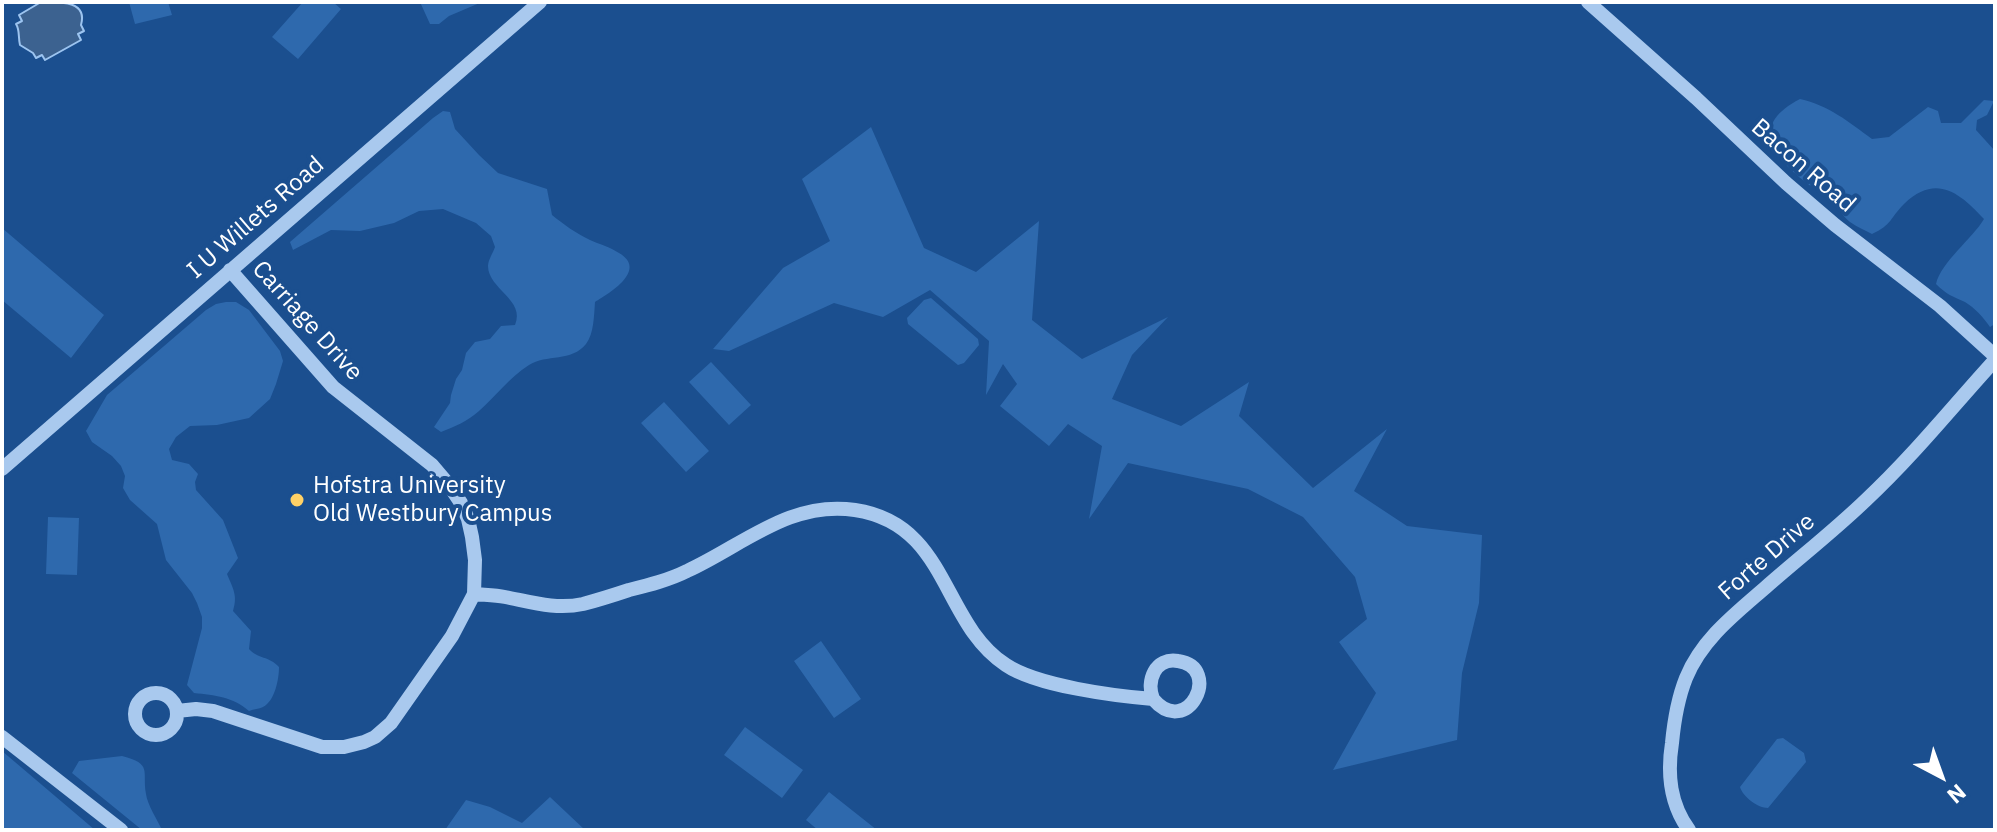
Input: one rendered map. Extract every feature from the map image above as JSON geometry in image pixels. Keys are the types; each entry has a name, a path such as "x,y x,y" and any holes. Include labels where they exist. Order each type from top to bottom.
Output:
{"street":[{"name":"I U Willets Road","path":"2,469 540,2"},
{"name":"Bacon Road","path":"1588,2 1786,183 1940,306 1995,358"},
{"name":"Carriage Drive","path":"177,711 213,711 322,747 344,747 364,742 391,723 452,636 474,594 472,537 465,513 449,485 432,465 333,387 230,270"},
{"name":"Forte Drive","path":"1689,830 1680,817 1671,790 1669,763 1675,721 1686,679 1698,656 1718,629 1867,499 1995,358"},
{"path":"474,594 544,606 582,604 688,571 793,515 822,508 855,510 889,521 917,541 940,572 977,638 1004,664 1045,681 1153,699"},
{"path":"2,737 121,830"}],"shaded area":[{"path":"41,2 76,7 82,17 84,31 78,34 81,40 45,60 42,55 36,58 20,45 16,24 22,21 19,15"},
{"path":"129,2 168,2 172,15 135,24"},
{"path":"303,2 333,2 341,9 298,59 272,37"},
{"path":"420,2 482,2 449,16 439,24 430,24"},
{"path":"1800,99 1829,110 1872,139 1889,137 1928,107 1938,111 1941,123 1961,123 1984,100 1994,101 1987,115 1977,120 1976,130 1995,151 1995,324 1990,327 1972,307 1936,284 1944,267 1984,219 1957,195 1937,188 1916,195 1887,224 1872,234 1853,224 1832,201 1791,170 1774,149 1771,128 1775,118"},
{"path":"443,111 450,112 455,129 498,173 547,189 552,215 580,235 619,253 630,267 624,280 595,302 591,335 580,350 529,365 475,415 441,432 434,427 450,403 466,353 475,342 490,339 501,326 515,325 515,308 490,274 488,264 495,247 491,236 476,223 443,209 419,211 394,223 360,231 331,230 293,250 290,242"},
{"path":"871,127 924,248 976,272 1039,221 1032,320 1082,359 1168,317 1132,355 1112,399 1181,426 1249,382 1239,416 1313,488 1387,429 1354,491 1407,526 1482,535 1479,603 1462,673 1457,740 1333,770 1376,693 1339,642 1367,619 1355,577 1303,517 1248,489 1128,463 1089,519 1102,446 1068,424 1049,446 1000,406 1017,384 1003,364 986,395 989,341 930,290 883,317 834,303 729,351 713,349 783,268 830,241 802,179"},
{"path":"2,228 104,315 71,358 2,300"},
{"path":"931,298 978,339 979,345 964,363 958,365 908,324 907,318 924,300"},
{"path":"226,302 236,302 249,310 280,351 283,361 276,384 270,399 249,418 217,425 190,426 176,437 169,449 172,460 189,464 198,474 196,490 223,520 238,558 227,574 235,596 233,611 251,631 249,649 279,667 271,700 263,707 249,711 230,700 194,693 187,685 202,628 197,603 166,560 157,524 130,500 123,488 125,476 121,466 92,442 86,431 107,395 206,310"},
{"path":"711,362 751,405 729,425 689,382"},
{"path":"664,402 709,451 686,472 641,423"},
{"path":"48,517 79,518 77,575 46,574"},
{"path":"821,641 861,699 834,718 794,661"},
{"path":"745,727 803,770 782,798 724,755"},
{"path":"1783,738 1804,753 1806,762 1768,808 1764,808 1748,798 1740,787 1777,739"},
{"path":"2,751 95,830 2,830"},
{"path":"122,756 142,765 147,798 162,830 142,830 72,773 79,761"},
{"path":"829,792 877,830 818,830 806,820"},
{"path":"550,797 585,830 445,830 466,800 490,807 522,823"}],"place":[{"name":"Hofstra University Old Westbury Campus","path":"297,500"}]}
